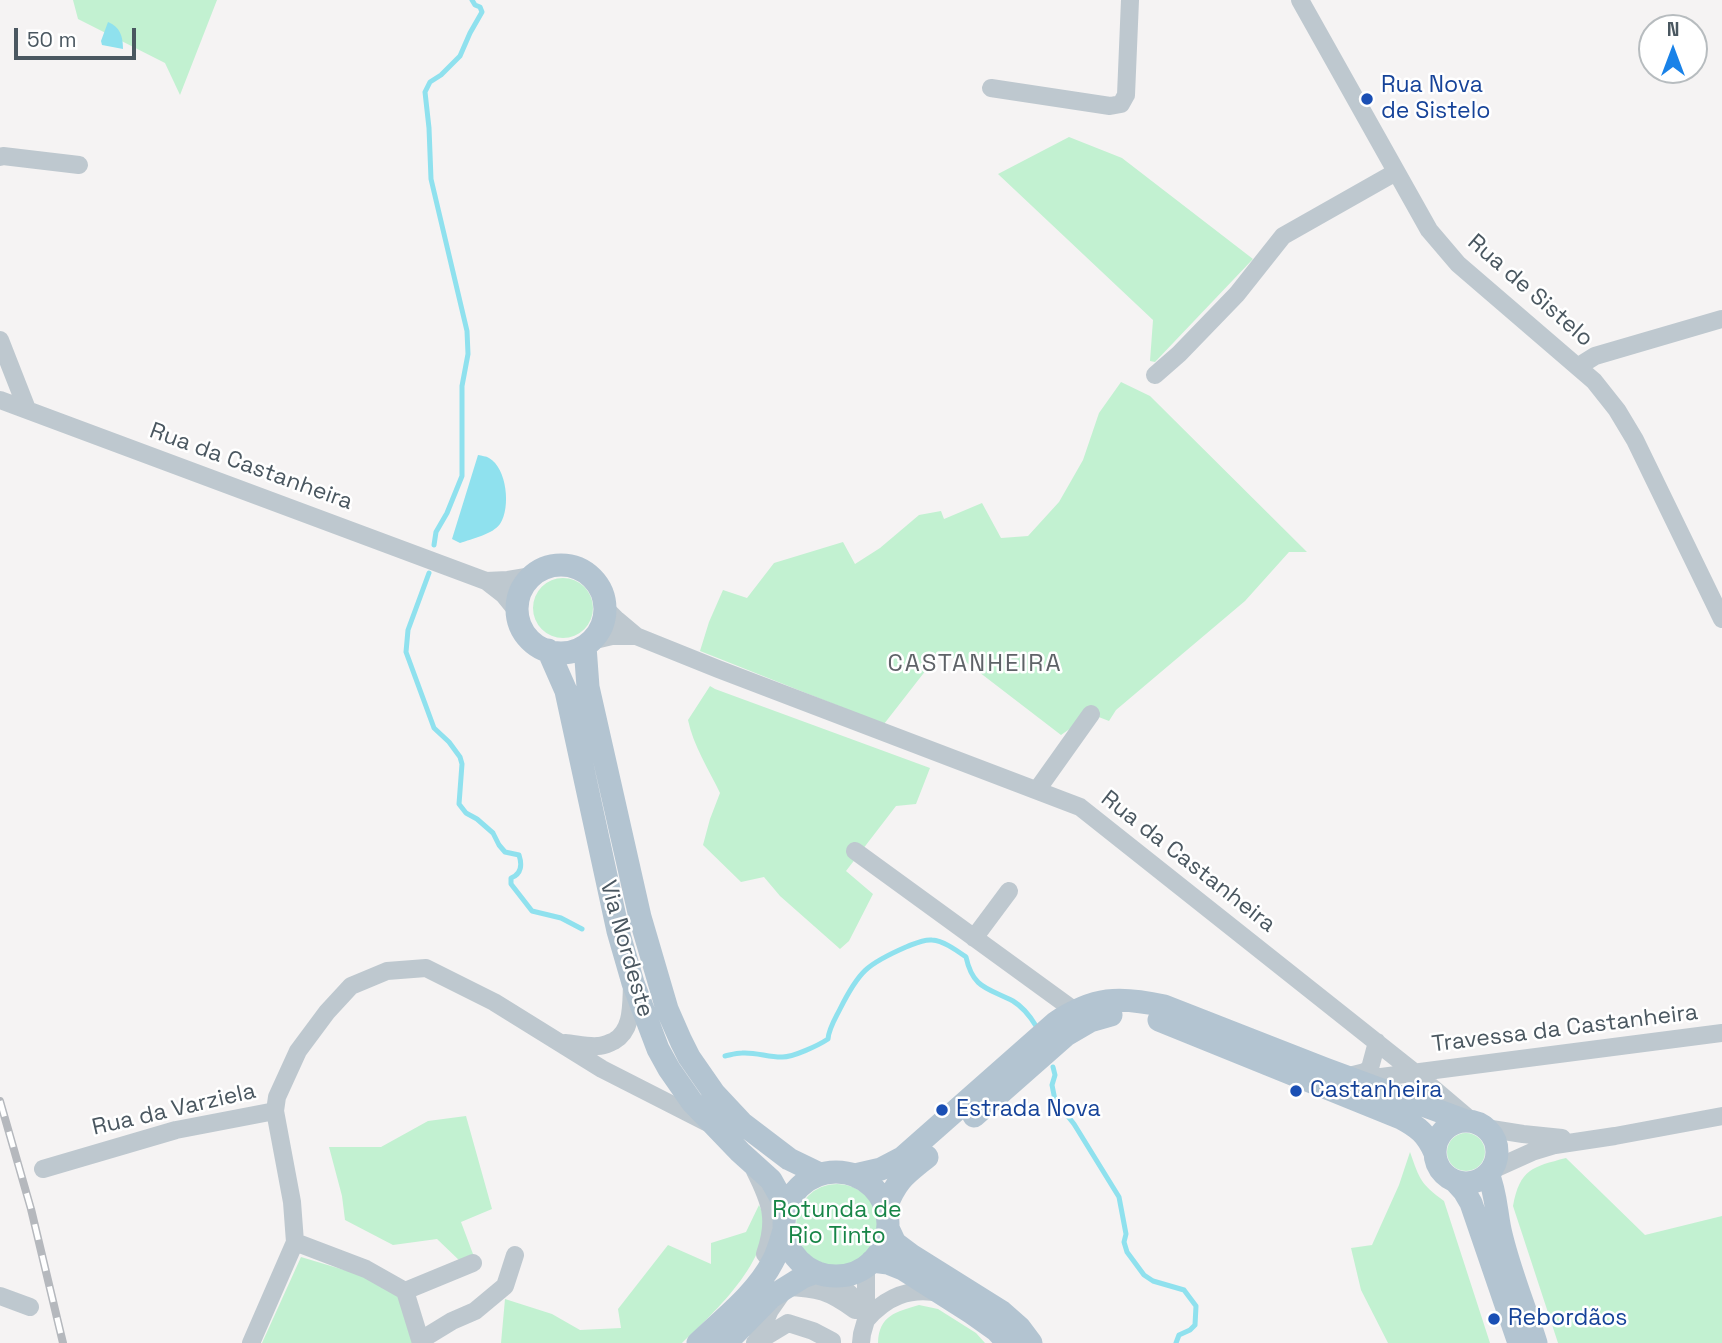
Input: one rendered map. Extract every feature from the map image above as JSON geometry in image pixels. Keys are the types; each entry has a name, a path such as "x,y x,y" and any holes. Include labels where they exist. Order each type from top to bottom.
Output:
{"main road":[{"path":"556,565 571,566 584,571 595,581 605,608 599,631 588,643 573,651 561,652 536,645 520,624 517,611 518,598 531,576 556,565"},
{"name":"Via Nordeste","path":"588,643 588,687 640,917 667,1009 676,1030 701,1075 743,1125 789,1159 820,1174"},
{"name":"Via Nordeste","path":"548,650 565,691 609,895 633,983 658,1049 692,1102 771,1180 785,1219"},
{"path":"855,1175 881,1169 902,1158 1055,1023 1075,1011 1094,1003 1113,1000 1138,1000 1164,1006 1490,1132 1496,1144 1497,1155 1490,1172 1502,1238 1536,1343"},
{"path":"869,1264 883,1246 892,1190 902,1177 1066,1035 1090,1021 1111,1014 1142,1016 1169,1023 1401,1118 1416,1126 1430,1140 1437,1166 1449,1179 1472,1182 1490,1172"},
{"path":"1435,1153 1437,1141 1443,1131 1453,1124 1474,1124"},
{"path":"698,1343 745,1299 766,1274 775,1259 785,1219 802,1184 820,1174 840,1172 855,1175 875,1189 895,1243 1002,1312 1031,1343"},
{"path":"1455,1181 1471,1203 1519,1343"},
{"path":"785,1219 791,1249 798,1259 824,1274"},
{"path":"726,1343 762,1306 782,1290 824,1274 849,1274 869,1264 888,1263 903,1269 996,1330 1009,1343"}],"street":[{"path":"990,88 1110,106 1121,104 1126,94 1130,0"},
{"name":"Rua de Sistelo","path":"1300,0 1429,230 1458,264 1579,366 1617,410 1636,440 1722,620"},
{"path":"0,157 79,165"},
{"path":"1155,375 1179,354 1237,293 1283,236 1396,172"},
{"path":"1579,366 1595,356 1722,319"},
{"path":"0,340 27,410"},
{"name":"Rua da Castanheira","path":"0,400 485,580 517,611"},
{"name":"Rua da Castanheira","path":"485,580 531,576"},
{"name":"Rua da Castanheira","path":"605,608 636,636 1080,807 1377,1042 1474,1124"},
{"name":"Rua da Castanheira","path":"588,643 612,636 636,636"},
{"path":"1037,790 1091,714"},
{"path":"855,851 1075,1011"},
{"path":"974,938 1009,891"},
{"name":"Rua da Varziela","path":"43,1169 176,1130 275,1111 277,1097 298,1051 327,1012 351,986 387,971 426,968 494,1002 602,1069 716,1127"},
{"name":"Rua da Varziela","path":"558,1042 599,1046 607,1045 620,1037 627,1028 633,983"},
{"name":"Travessa da Castanheira","path":"1351,1079 1722,1033"},
{"path":"1351,1079 1370,1068 1377,1042"},
{"path":"251,1343 295,1242 292,1202 275,1111"},
{"path":"1490,1172 1544,1148 1722,1116"},
{"path":"1474,1124 1523,1134 1583,1140"},
{"path":"730,1312 762,1262 772,1233 768,1200 751,1162"},
{"path":"295,1242 366,1269 405,1291 421,1341 452,1321 475,1311 505,1286 515,1255"},
{"path":"405,1291 473,1263"},
{"path":"861,1327 869,1264"},
{"path":"824,1274 852,1296 861,1327"},
{"path":"756,1343 782,1290 813,1287 832,1294 861,1327"},
{"path":"756,1343 788,1323 813,1331 831,1342 861,1327 876,1308 895,1296 928,1290 940,1293"},
{"path":"0,1296 30,1307"}],"green space":[{"path":"73,0 217,0 180,95 165,63 78,19"},
{"path":"1069,137 1122,158 1253,259 1155,362 1150,361 1153,320 998,174"},
{"path":"1121,382 1150,396 1307,552 1289,552 1245,601 1116,710 1109,721 1091,714 1061,735 962,659 937,656 884,724 700,651 723,590 747,598 774,563 843,542 855,564 880,548 919,515 941,511 944,519 982,503 1001,538 1028,536 1059,502 1083,460 1099,413"},
{"path":"563,578 580,583 588,591 593,608 588,625 580,633 563,638 546,633 538,625 533,608 538,591 546,583"},
{"path":"710,686 930,768 916,804 896,806 846,871 873,894 849,941 840,949 780,896 764,877 741,882 703,845 720,793 697,748 688,720"},
{"path":"466,1116 492,1209 461,1222 473,1254 461,1262 437,1239 393,1245 345,1220 342,1196 329,1147 381,1147 428,1121"},
{"path":"1466,1133 1480,1138 1485,1152 1480,1166 1466,1171 1452,1166 1447,1152 1452,1138"},
{"path":"1410,1152 1422,1180 1444,1201 1490,1343 1388,1343 1361,1290 1351,1248 1372,1245 1399,1185"},
{"path":"1566,1158 1645,1235 1722,1216 1722,1343 1558,1343 1513,1206 1519,1184 1529,1171"},
{"name":"Rotunda de Rio Tinto","path":"829,1184 845,1184 860,1191 871,1202 878,1217 875,1241 866,1254 845,1266 829,1266 814,1259 803,1248 796,1233 796,1217 803,1202 814,1191"},
{"path":"759,1205 764,1223 761,1242 753,1261 726,1299 682,1343 501,1343 505,1299 552,1314 580,1330 621,1328 618,1309 668,1245 711,1264 711,1243 746,1232"},
{"path":"301,1257 371,1278 401,1297 414,1343 262,1343"},
{"path":"919,1305 938,1309 976,1333 985,1343 878,1343 882,1326 890,1316"}],"water":[{"path":"108,22 120,32 123,49 102,45"},
{"path":"478,455 489,458 500,470 505,489 505,508 497,528 460,543 452,539"}],"waterway":[{"path":"434,545 436,532 462,476 462,386 468,354 467,331 431,179 425,92 430,82 460,56 482,12 472,0"},
{"path":"429,573 408,630 406,652 434,728 460,757 462,764 459,804 466,813 493,833 505,852 519,855 520,868 511,878 511,884 532,911 561,918 582,929"},
{"path":"725,1056 747,1053 786,1057 824,1042 828,1039 832,1024 847,996 866,970 893,953 929,940 945,944 966,957 977,982 1017,1003 1036,1026"},
{"path":"1053,1067 1055,1100 1074,1124 1119,1197 1127,1252 1144,1275 1153,1281 1184,1290 1196,1306 1195,1325 1179,1335 1176,1343"}],"railway":[{"path":"0,1101 31,1209 63,1343"}],"place":[{"name":"Rua Nova de Sistelo","path":"1367,99"},
{"name":"Castanheira","path":"1296,1091"},
{"name":"Estrada Nova","path":"942,1110"},
{"name":"Rebordãos","path":"1494,1319"}],"district":[{"name":"CASTANHEIRA","path":"975,664"}]}
